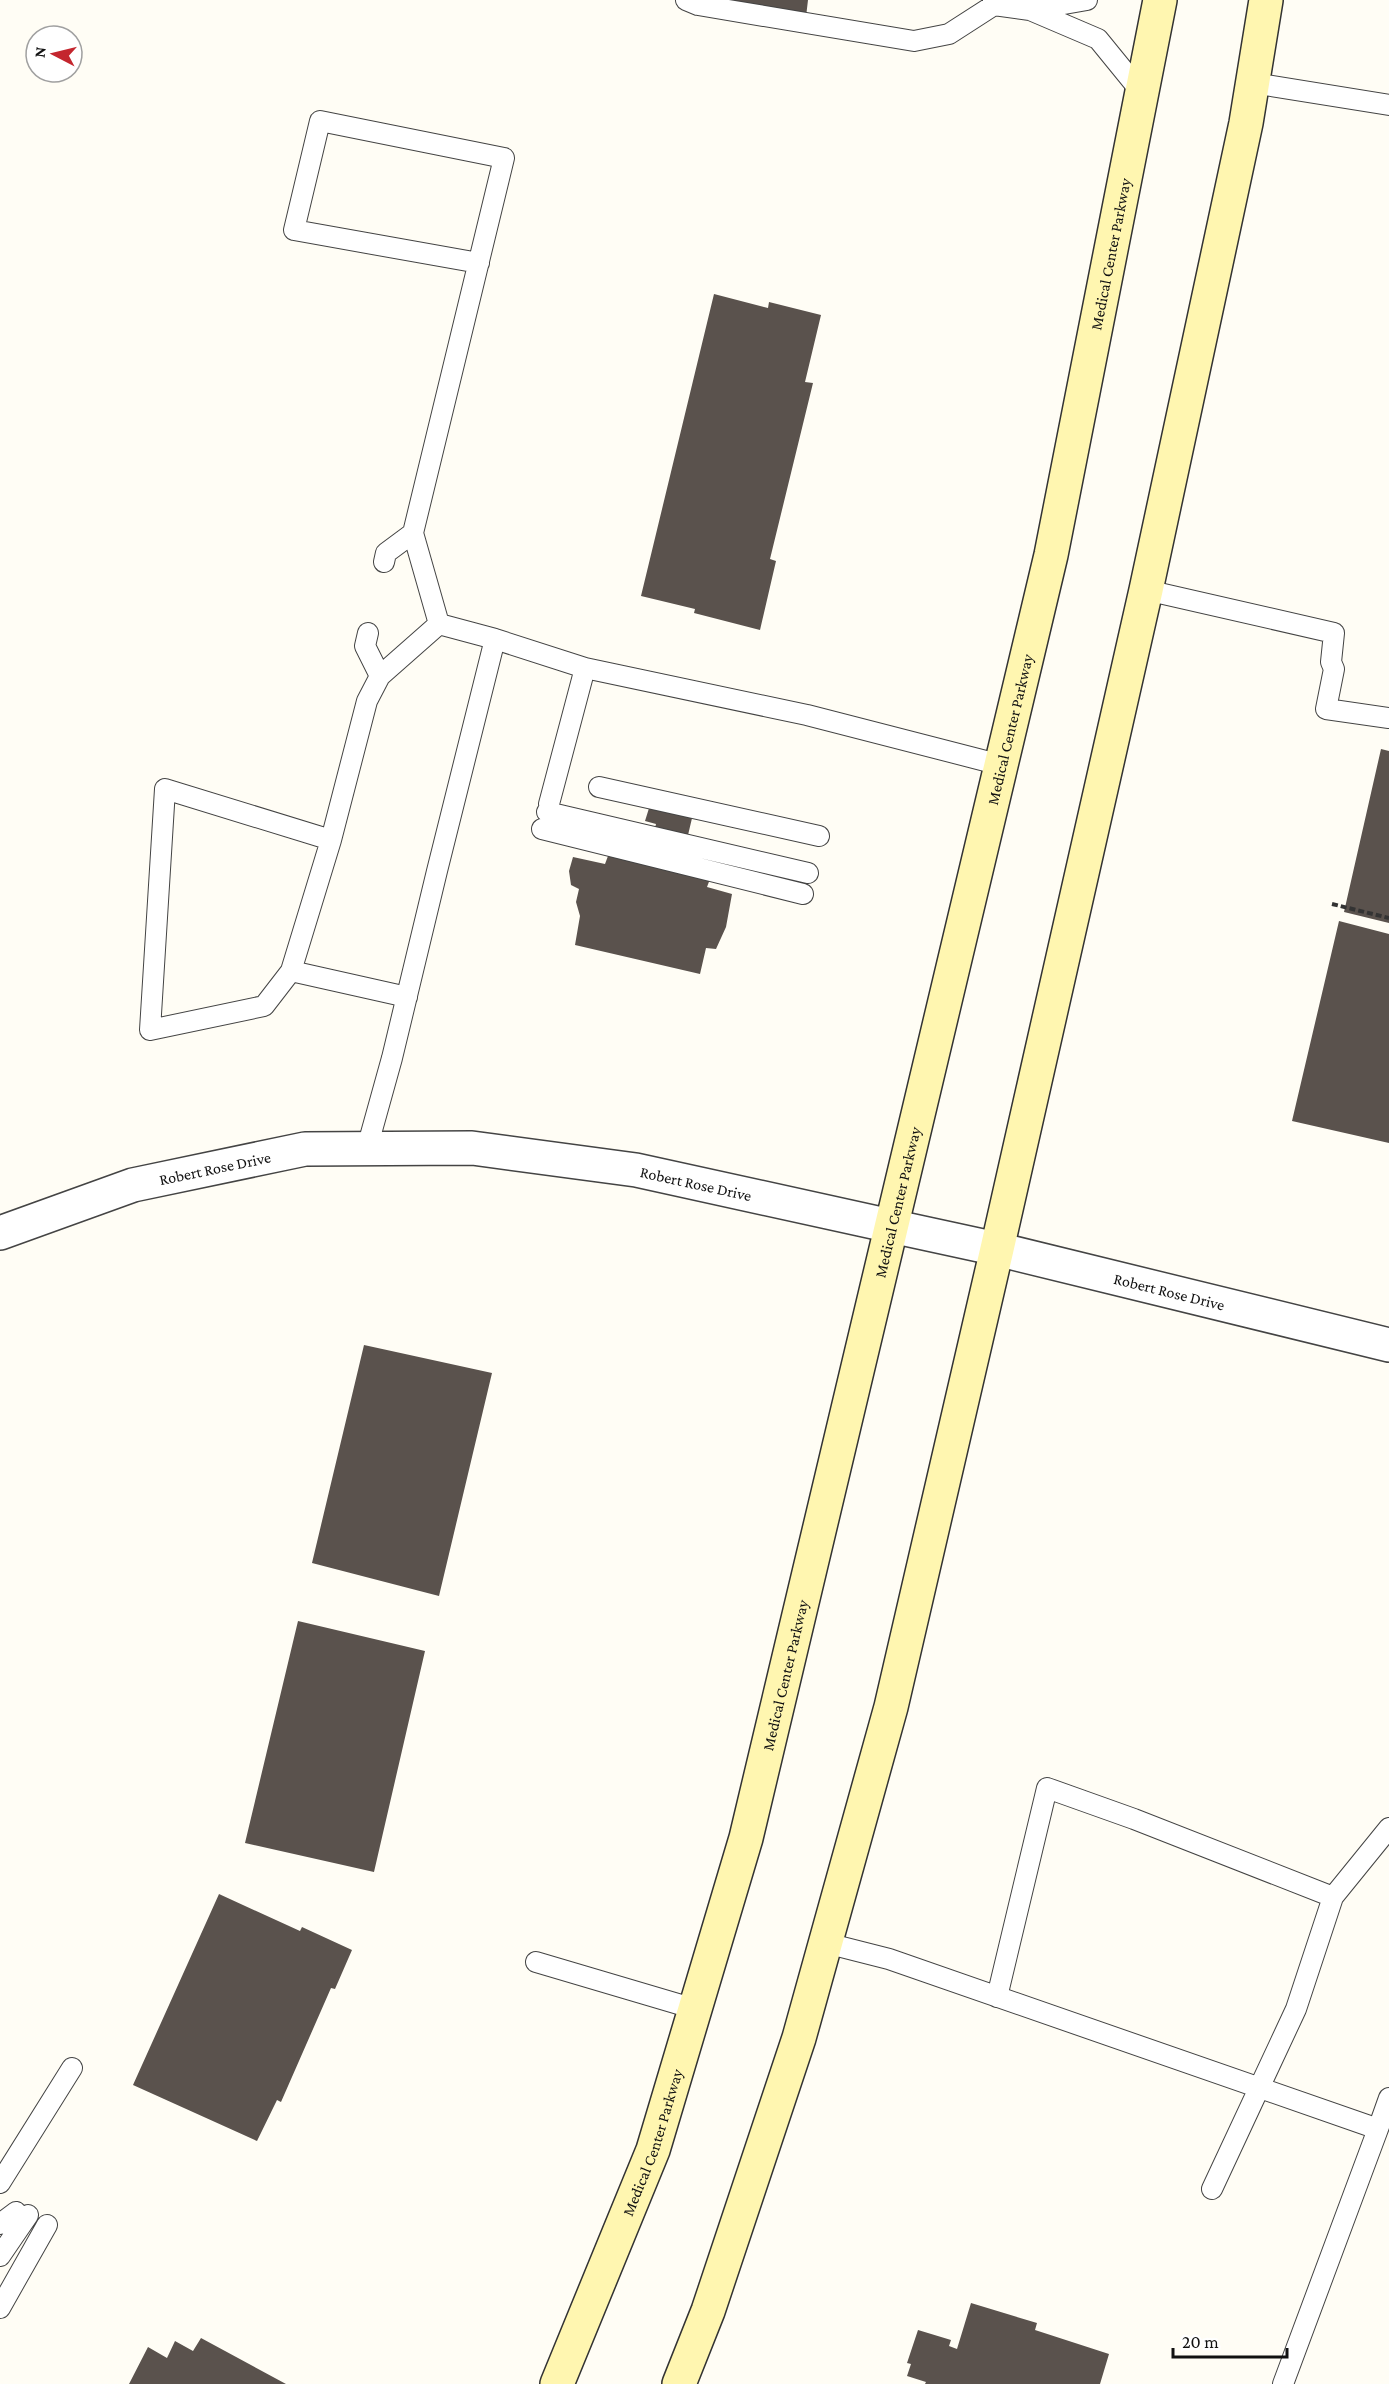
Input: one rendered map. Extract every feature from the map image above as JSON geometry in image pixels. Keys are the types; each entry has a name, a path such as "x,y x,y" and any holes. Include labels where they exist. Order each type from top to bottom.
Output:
{"main road":[{"name":"Medical Center Parkway","path":"557,2384 653,2150 746,1838 1051,555 1160,0"},
{"path":"679,2384 708,2312 799,2038 891,1707 1146,591 1253,82 1266,0"}],"street":[{"name":"Robert Rose Drive","path":"0,1233 133,1185 305,1149 472,1148 636,1170 997,1249 1389,1345"}],"lane":[{"path":"686,0 698,5 914,41 949,34 994,3 1030,10 1098,39 1142,93"},
{"path":"1030,10 1087,0"},
{"path":"1253,82 1389,105"},
{"path":"439,624 413,533 479,263 504,158 320,121 294,230 479,263"},
{"path":"384,562 386,553 413,533"},
{"path":"1146,591 1334,633 1331,662 1334,669 1326,709 1389,718"},
{"path":"439,624 585,668 807,715 1001,765"},
{"path":"331,840 165,789 150,1030 264,1006 291,970 331,840 367,701 380,676 439,624"},
{"path":"368,633 365,646 380,676"},
{"path":"367,1148 407,997 495,639"},
{"path":"546,815 585,668"},
{"path":"599,787 819,836"},
{"path":"546,815 808,873"},
{"path":"546,815 803,894"},
{"path":"291,970 407,997"},
{"path":"997,1996 1047,1788 1134,1819 1333,1897"},
{"path":"1212,2189 1258,2086 1296,2009 1333,1897 1389,1828"},
{"path":"826,1943 889,1959 1378,2129"},
{"path":"536,1962 695,2009"},
{"path":"0,2183 72,2068"},
{"path":"1283,2384 1389,2098"},
{"path":"0,2224 22,2214 0,2256"},
{"path":"0,2308 47,2225"}],"path":[{"path":"1332,904 1389,918"}],"building":[{"path":"726,0 808,0 806,17"},
{"path":"714,294 768,308 769,302 821,315 805,382 813,383 770,559 776,561 760,630 694,613 695,609 641,596"},
{"path":"1381,749 1389,751 1389,923 1344,912"},
{"path":"650,805 693,814 679,873 710,879 707,887 732,894 726,927 716,949 706,948 700,974 575,945 580,916 576,902 579,889 571,885 569,871 573,857 605,864 608,856 646,864 656,824 645,821"},
{"path":"1339,921 1389,934 1389,1143 1292,1121"},
{"path":"364,1345 492,1373 439,1596 312,1563"},
{"path":"298,1621 425,1651 374,1872 245,1843"},
{"path":"219,1894 300,1931 302,1927 352,1950 335,1989 331,1988 281,2102 277,2100 257,2141 133,2085"},
{"path":"971,2303 1037,2323 1035,2330 1109,2354 1100,2384 925,2384 926,2382 907,2376 911,2364 907,2363 918,2330 951,2340 949,2346 957,2349"},
{"path":"201,2338 286,2384 129,2384 148,2347 167,2358 175,2341 193,2351"}]}
